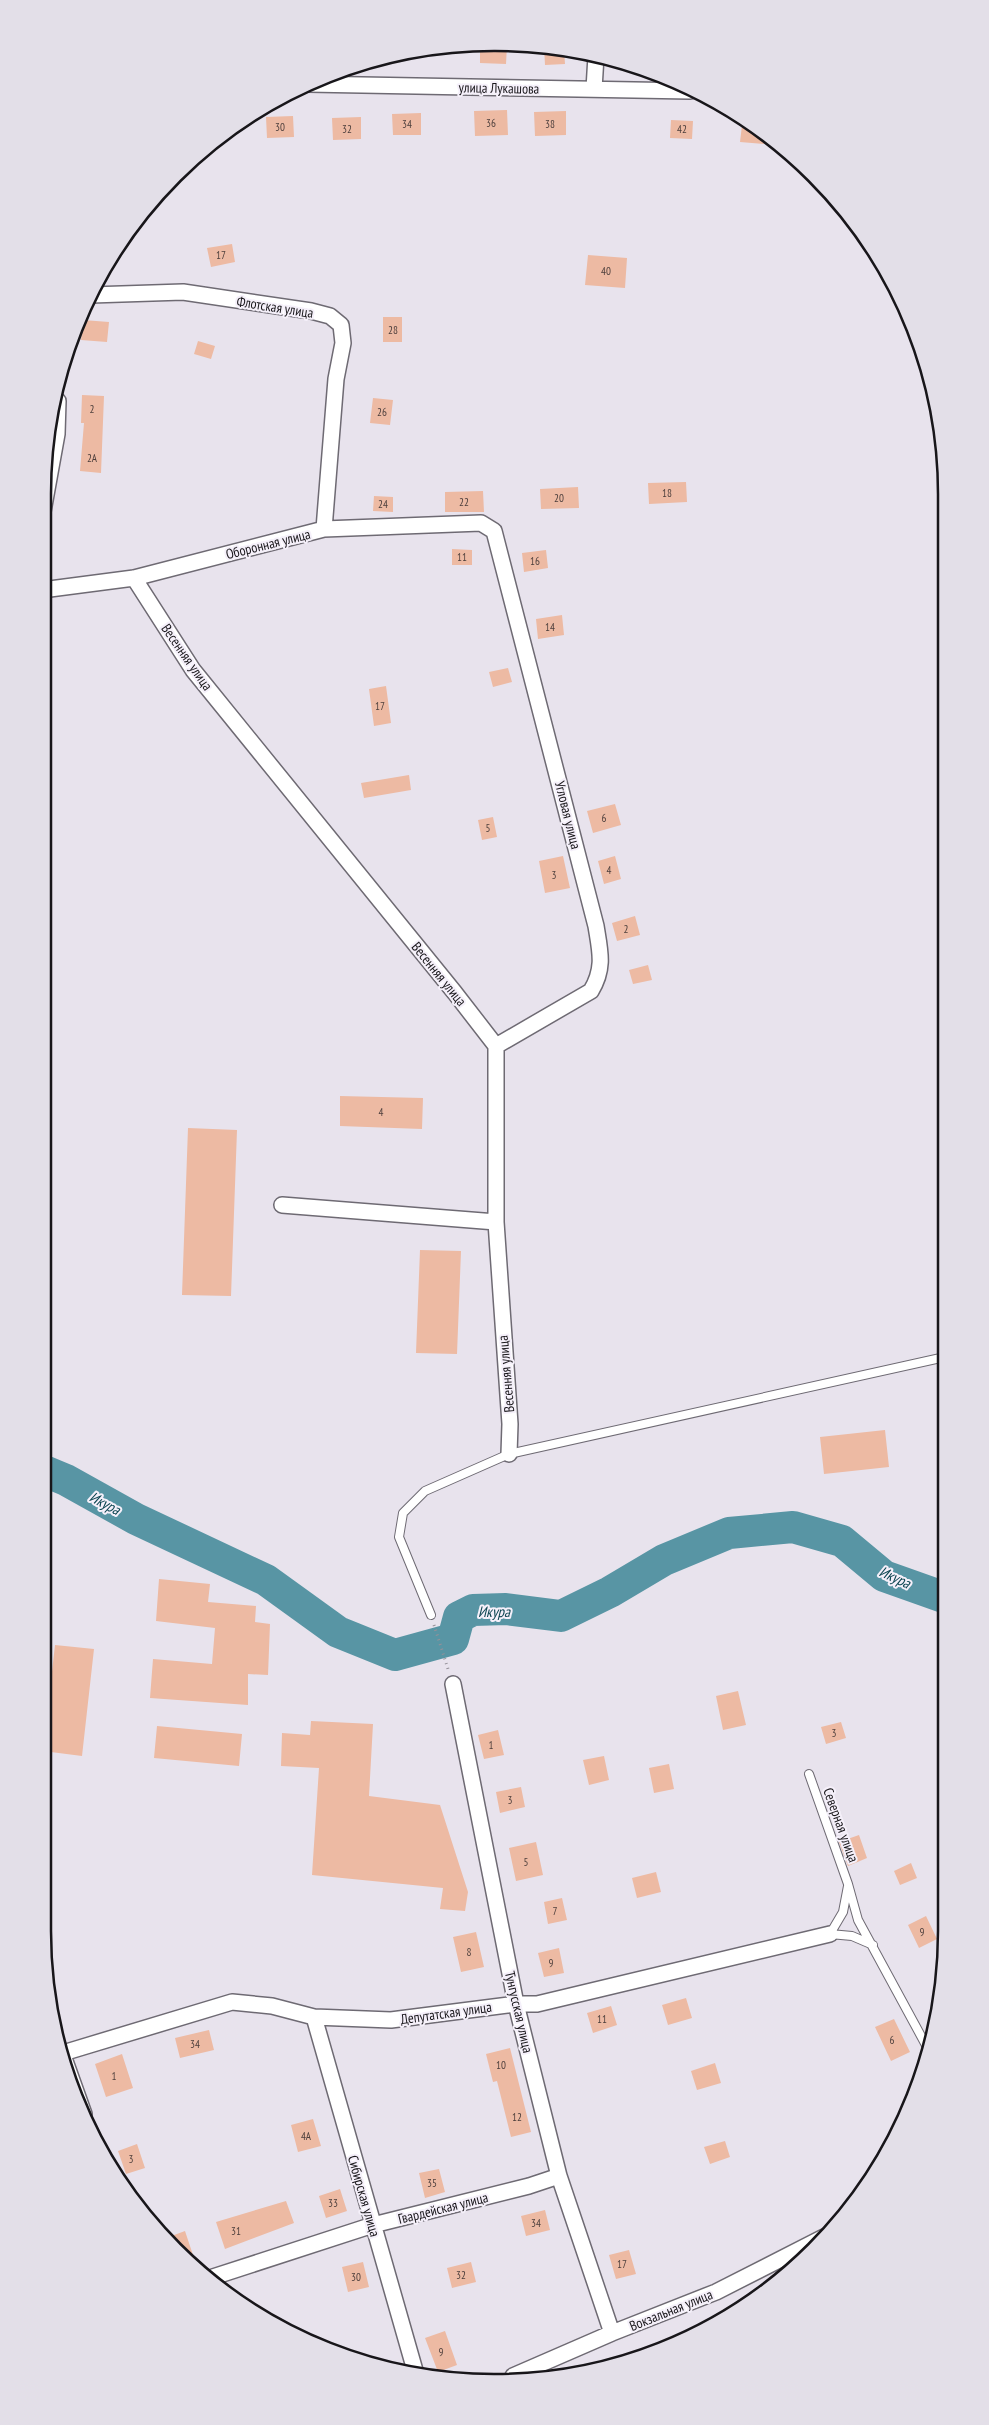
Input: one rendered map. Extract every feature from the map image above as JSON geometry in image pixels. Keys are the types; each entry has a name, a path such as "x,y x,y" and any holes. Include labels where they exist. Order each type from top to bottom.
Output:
{"street":[{"path":"594,89 596,63"},
{"name":"улица Лукашова","path":"327,84 679,92"},
{"name":"Флотская улица","path":"99,294 183,292 311,311 330,316 341,325 343,343 336,379 324,529"},
{"path":"52,464 58,434 58,420"},
{"name":"Оборонная улица","path":"51,589 134,578 324,529 482,523 494,531"},
{"name":"Угловая улица","path":"494,531 596,926 601,960 599,978 591,991 496,1046"},
{"name":"Весенняя улица","path":"134,578 193,670 496,1046 496,1222 510,1424 509,1454"},
{"path":"282,1205 496,1222"},
{"name":"Тунгусская улица","path":"453,1684 516,2004 559,2176 612,2334"},
{"name":"Депутатская улица","path":"68,2052 232,2002 272,2006 314,2017 391,2020 516,2004 537,2004 830,1934"},
{"name":"Сибирская улица","path":"314,2017 414,2366"},
{"path":"529,2186 545,2168 553,2150"},
{"name":"Гвардейская улица","path":"217,2276 373,2225 529,2186 559,2176"},
{"name":"Вокзальная улица","path":"521,2373 716,2292 805,2246"}],"lane":[{"path":"431,1615 399,1537 403,1513 425,1491 509,1454 938,1359"},
{"name":"Северная улица","path":"809,1774 848,1884 858,1920 924,2041"},
{"name":"Северная улица","path":"830,1934 843,1912 848,1884"},
{"path":"830,1934 852,1936 873,1945"}],"path":[{"path":"431,1615 453,1684"}],"building":[{"path":"507,51 506,64 480,63 480,52"},
{"path":"544,54 565,57 565,64 545,65"},
{"path":"507,110 508,135 475,136 474,111"},
{"path":"566,111 566,135 535,136 534,112"},
{"path":"421,113 421,135 393,135 392,114"},
{"path":"293,116 294,137 267,138 266,117"},
{"path":"361,117 361,139 333,140 332,118"},
{"path":"671,120 693,121 692,139 670,138"},
{"path":"742,127 765,144 740,142"},
{"path":"232,244 235,262 211,267 207,248"},
{"path":"588,255 627,258 625,288 585,285"},
{"path":"383,317 402,317 402,342 383,342"},
{"path":"87,320 109,322 107,342 81,340"},
{"path":"198,341 215,346 211,359 194,354"},
{"path":"82,395 104,396 101,473 80,471 84,423 81,423"},
{"path":"373,398 393,400 390,425 370,423"},
{"path":"686,482 687,502 649,504 648,483"},
{"path":"578,487 579,508 541,509 540,489"},
{"path":"483,491 484,512 445,512 445,492"},
{"path":"374,496 393,497 393,512 373,511"},
{"path":"452,549 472,550 472,565 452,565"},
{"path":"546,550 548,568 524,572 522,553"},
{"path":"562,615 564,635 538,639 536,619"},
{"path":"508,668 512,682 493,687 489,672"},
{"path":"386,686 391,723 374,726 369,689"},
{"path":"409,775 411,790 364,798 361,783"},
{"path":"615,804 621,825 593,833 587,811"},
{"path":"493,817 497,837 482,840 478,820"},
{"path":"563,856 570,888 545,893 539,861"},
{"path":"615,856 621,879 604,884 598,861"},
{"path":"635,916 640,935 617,941 612,923"},
{"path":"648,965 652,980 633,984 629,970"},
{"path":"340,1096 423,1098 422,1129 340,1126"},
{"path":"188,1128 237,1130 231,1296 182,1295"},
{"path":"420,1250 461,1251 457,1354 416,1353"},
{"path":"885,1430 889,1467 824,1474 820,1437"},
{"path":"159,1579 210,1584 208,1602 256,1606 255,1622 270,1624 268,1675 248,1674 248,1705 150,1698 153,1659 212,1664 215,1628 156,1621"},
{"path":"55,1645 94,1649 82,1756 51,1752 51,1680"},
{"path":"738,1691 746,1725 723,1730 716,1696"},
{"path":"311,1721 373,1724 369,1796 440,1805 468,1892 465,1911 440,1909 443,1888 312,1875 319,1768 281,1766 282,1733 310,1735"},
{"path":"841,1722 846,1738 826,1744 821,1727"},
{"path":"157,1726 242,1734 239,1766 154,1758"},
{"path":"498,1730 504,1755 484,1759 478,1735"},
{"path":"604,1756 609,1780 589,1785 583,1760"},
{"path":"669,1764 674,1789 654,1793 649,1768"},
{"path":"521,1787 525,1807 500,1813 496,1792"},
{"path":"859,1835 867,1858 848,1866 839,1842"},
{"path":"536,1842 543,1875 516,1881 509,1848"},
{"path":"911,1863 917,1878 900,1885 894,1871"},
{"path":"656,1872 661,1892 637,1898 632,1878"},
{"path":"562,1898 567,1920 548,1924 544,1902"},
{"path":"926,1916 937,1939 919,1948 908,1925"},
{"path":"476,1932 484,1967 461,1972 453,1937"},
{"path":"559,1948 564,1973 544,1977 538,1953"},
{"path":"686,1998 692,2018 668,2025 662,2005"},
{"path":"611,2006 617,2025 593,2033 587,2013"},
{"path":"894,2019 910,2052 891,2061 875,2027"},
{"path":"209,2030 214,2050 180,2058 175,2038"},
{"path":"510,2048 531,2132 511,2137 497,2081 493,2082 486,2054"},
{"path":"122,2054 133,2088 106,2097 95,2064"},
{"path":"715,2063 721,2083 697,2090 691,2071"},
{"path":"313,2119 321,2146 298,2152 291,2125"},
{"path":"725,2141 730,2157 710,2164 704,2147"},
{"path":"137,2144 145,2168 126,2174 118,2151"},
{"path":"439,2169 445,2192 425,2198 419,2173"},
{"path":"340,2189 347,2211 326,2218 319,2196"},
{"path":"286,2201 294,2223 225,2249 216,2222"},
{"path":"545,2210 550,2230 526,2236 521,2216"},
{"path":"185,2231 193,2256 181,2244 173,2235"},
{"path":"629,2250 636,2274 616,2279 609,2255"},
{"path":"363,2262 369,2287 348,2292 342,2267"},
{"path":"471,2262 476,2282 452,2288 447,2268"},
{"path":"445,2331 457,2365 442,2371 437,2370 425,2338"}],"waterway":[{"name":"Икура","path":"51,1474 66,1480 136,1519 266,1580 338,1632 395,1655 453,1639 459,1617 473,1610 506,1609 561,1616 610,1592 664,1560 729,1533 793,1527 842,1541 884,1576 938,1595"}]}
